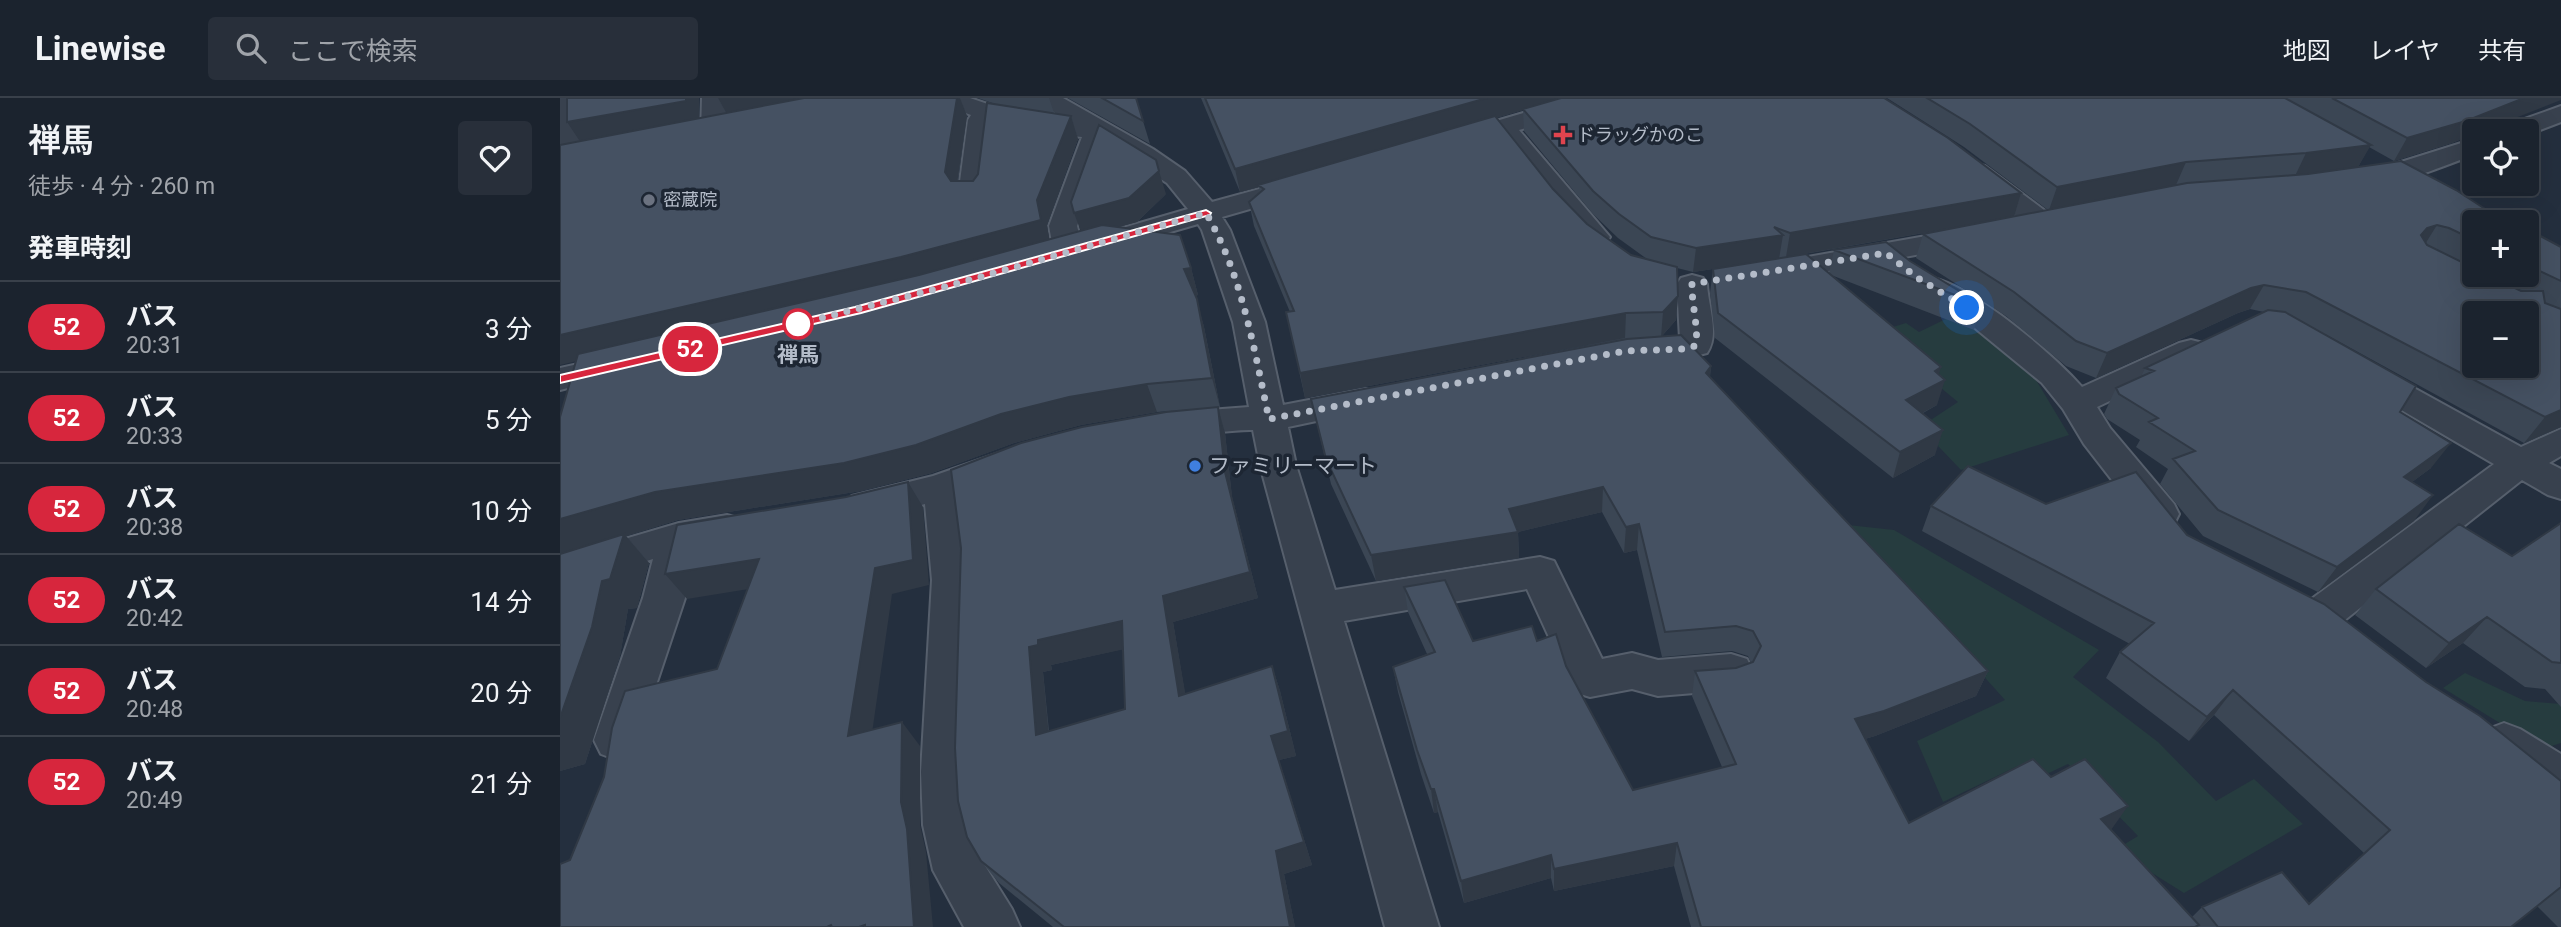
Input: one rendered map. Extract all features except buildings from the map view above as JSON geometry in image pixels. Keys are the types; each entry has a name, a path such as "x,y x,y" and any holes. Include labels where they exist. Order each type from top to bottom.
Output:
{"street":[{"path":"567,98 564,160 594,154"},
{"path":"714,132 715,98"},
{"path":"947,98 989,115 1051,127 1097,130"},
{"path":"1426,149 1503,127 1531,108 1600,98"},
{"path":"1051,99 1176,177 1206,213 1216,230 1249,322 1278,465 1412,927"},
{"path":"2539,121 2561,113"},
{"path":"972,197 980,120 989,115"},
{"path":"687,137 740,127"},
{"path":"1503,127 1581,222 1616,254"},
{"path":"1097,130 1055,256 1324,179"},
{"path":"2335,181 2389,174 2462,151"},
{"path":"2353,153 2423,192"},
{"path":"1613,353 1695,346 1698,340 1691,302 1704,281 1886,253 2055,219 1953,154"},
{"path":"1886,253 1916,277 1981,317 2054,376 2077,403 2097,436 2179,538"},
{"path":"2077,403 2225,334"},
{"path":"572,386 646,359"},
{"path":"2340,361 2561,486"},
{"path":"1136,430 1231,418 1269,419 1401,393"},
{"path":"2321,615 2520,464 2561,441"},
{"path":"836,511 942,487 1028,454"},
{"path":"942,487 952,580 945,772 948,825 959,870 993,927"},
{"path":"560,573 679,537 758,524"},
{"path":"609,776 613,752 664,598 679,537"},
{"path":"1320,609 1540,572 1590,679 1632,671 1658,677 1731,672"},
{"path":"2285,597 2321,615 2354,641"},
{"path":"2473,724 2561,779"}],"green space":[{"path":"1956,314 2036,380 2069,435 1961,470 1920,427 1958,402 1913,365 1880,331 1906,323 1919,332"},
{"path":"1848,525 1894,530 2099,650 2073,677 2158,742 2216,801 2254,779 2303,824 2184,893 2115,850 2138,836 2068,764 2036,779 2020,765 1943,802 1917,741 2005,700"},
{"path":"2465,673 2525,701 2561,704 2561,743 2542,749 2443,688"}],"bus line":[{"name":"52","path":"560,379 857,310 1206,213"}],"place":[{"name":"ドラッグかのこ","path":"1563,135"},
{"name":"密蔵院","path":"649,200"},
{"name":"禅馬","path":"798,324"},
{"name":"ファミリーマート","path":"1195,466"}],"route":[{"path":"798,324 948,286 1206,213 1216,230 1249,322 1269,419 1625,351 1684,349 1695,346 1698,340 1691,302 1692,284 1886,253 1916,277 1967,308"}]}
